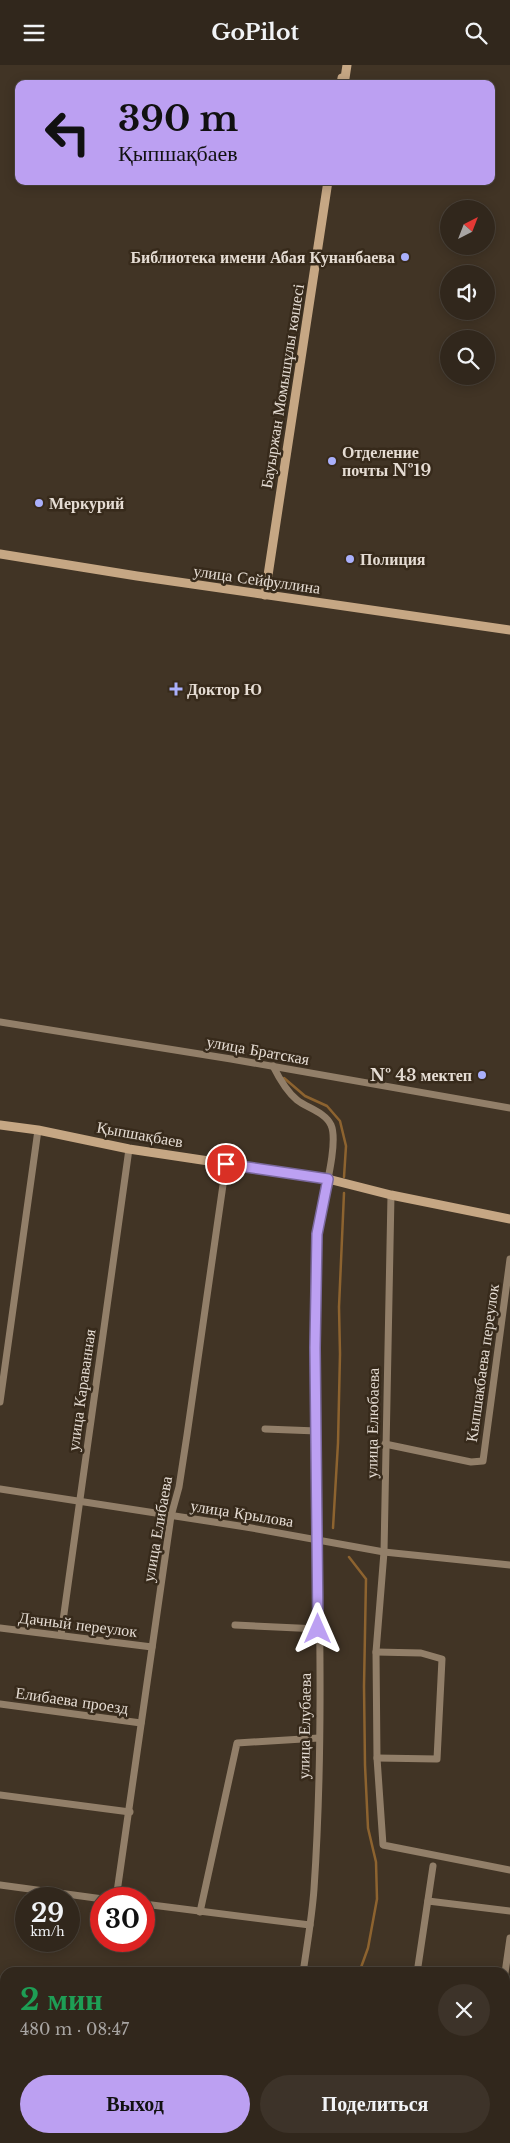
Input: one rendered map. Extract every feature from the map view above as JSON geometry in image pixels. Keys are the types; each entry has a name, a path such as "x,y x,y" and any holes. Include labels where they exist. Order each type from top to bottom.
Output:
{"street":[{"path":"342,80 342,78 345,78 347,65"},
{"name":"Бауыржан Момышұлы көшесі","path":"266,595 327,185"},
{"name":"улица Сейфуллина","path":"0,554 510,631"},
{"name":"улица Братская","path":"0,1022 273,1066 510,1109"},
{"name":"улица Елубаева","path":"273,1066 286,1088 296,1100 323,1115 331,1124 334,1137 317,1234 315,1348 319,1540 319,1738 314,1890 304,1967"},
{"name":"Қыпшақбаев","path":"0,1125 38,1130 129,1149 328,1179 391,1195 510,1219"},
{"path":"0,1402 38,1130"},
{"name":"улица Караванная","path":"61,1635 129,1149"},
{"name":"улица Елибаева","path":"118,1887 152,1647 172,1516 179,1487 187,1435 226,1164"},
{"name":"улица Елюбаева","path":"391,1195 384,1551 376,1652 377,1758 383,1845 510,1870"},
{"name":"Кыпшакбаева переулок","path":"385,1445 471,1462 483,1461 510,1259"},
{"path":"265,1429 317,1431"},
{"name":"улица Крылова","path":"0,1489 79,1500 384,1551 510,1565"},
{"path":"235,1625 318,1629"},
{"name":"Дачный переулок","path":"0,1627 152,1647"},
{"path":"376,1652 421,1653 442,1659 437,1759 377,1758"},
{"name":"Елибаева проезд","path":"0,1704 141,1723"},
{"path":"200,1912 237,1743 319,1738"},
{"path":"0,1795 130,1812"},
{"path":"418,1967 433,1866"},
{"path":"0,1885 90,1897"},
{"path":"428,1901 510,1911"},
{"path":"155,1906 310,1925"},
{"path":"506,1967 510,1938"}],"waterway":[{"path":"284,1078 305,1096 327,1106 340,1121 346,1146 344,1177"},
{"path":"333,1528 338,1443 339,1307 344,1193"},
{"path":"349,1557 366,1579 365,1765 368,1828 376,1862 377,1899 368,1948 361,1967"}],"place":[{"name":"Библиотека имени Абая Кунанбаева","path":"405,257"},
{"name":"Отделение почты №19","path":"332,461"},
{"name":"Меркурий","path":"39,503"},
{"name":"Полиция","path":"350,559"},
{"name":"Доктор Ю","path":"176,689"},
{"name":"№ 43 мектеп","path":"482,1075"}],"route":[{"path":"226,1164 328,1179 317,1234 315,1348 319,1540 318,1629"}]}
